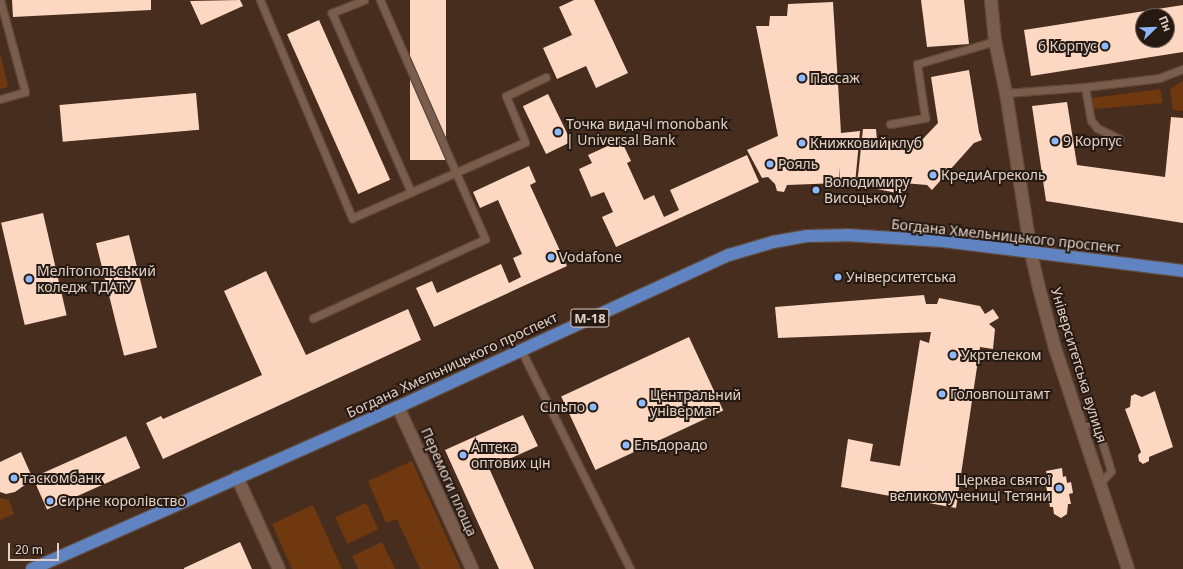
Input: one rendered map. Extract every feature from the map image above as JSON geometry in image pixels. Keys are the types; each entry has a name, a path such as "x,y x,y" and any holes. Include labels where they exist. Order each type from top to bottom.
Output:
{"highway":[{"name":"Богдана Хмельницького проспект","path":"32,569 398,407 729,255 780,241 806,236 846,235 943,241 1183,271"}],"street":[{"name":"Університетська вулиця","path":"991,0 995,41 1006,93 1031,253 1055,348 1128,569"},
{"name":"Перемоги площа","path":"398,407 472,569"},
{"path":"237,477 279,569"}],"lane":[{"path":"0,0 25,92 0,99"},
{"path":"260,0 352,218 525,142 506,96 546,78"},
{"path":"364,0 332,13 411,192"},
{"path":"313,318 486,239 455,173 380,0"},
{"path":"890,124 925,118 917,64 995,41"},
{"path":"1006,93 1085,87 1159,78 1183,69"},
{"path":"1085,87 1091,120 1097,128 1120,139"},
{"path":"521,350 630,569"}],"shaded area":[{"path":"0,53 8,87 0,89"},
{"path":"1183,81 1183,111 1173,110 1170,89"},
{"path":"1160,89 1163,103 1094,109 1092,98"},
{"path":"412,461 461,569 420,569 397,519 386,523 368,481"},
{"path":"0,498 9,500 14,514 0,520"},
{"path":"366,503 378,529 347,544 335,517"},
{"path":"313,505 342,569 292,569 272,524"},
{"path":"382,542 395,569 358,569 352,556"}],"building":[{"path":"12,0 151,0 151,10 13,17"},
{"path":"240,0 243,6 201,25 190,1"},
{"path":"410,0 446,0 446,160 410,160"},
{"path":"574,0 594,0 628,73 596,88 586,66 557,79 543,48 572,35 559,7"},
{"path":"921,0 964,0 969,44 927,47"},
{"name":"Пассаж","path":"833,2 841,133 860,131 855,184 840,186 840,167 839,183 787,185 784,192 777,191 775,184 768,177 762,178 747,150 778,136 756,26 769,26 770,16 787,16 788,4"},
{"name":"6 Корпус","path":"1183,5 1183,52 1031,76 1024,30 1135,13 1135,48 1175,48 1175,8 1164,8"},
{"path":"319,20 390,180 358,194 287,34"},
{"path":"969,70 979,132 982,140 974,143 932,190 927,185 903,183 902,194 857,185 863,129 876,129 877,140 919,143 938,123 931,77"},
{"path":"196,93 199,130 63,142 60,105"},
{"path":"548,94 571,142 546,154 523,106"},
{"name":"9 Корпус","path":"1067,102 1077,165 1165,177 1171,117 1183,118 1183,223 1046,201 1032,106"},
{"path":"621,140 631,161 627,163 644,200 654,195 664,217 679,210 670,190 747,155 759,182 616,247 602,217 613,212 604,192 591,197 579,169 592,163 588,155"},
{"path":"529,166 536,182 530,185 567,266 434,327 416,288 432,281 437,293 501,264 509,283 521,277 513,258 522,254 498,200 480,208 473,192"},
{"path":"43,213 67,315 25,325 1,223"},
{"path":"129,235 157,348 124,356 96,243"},
{"path":"266,271 306,355 408,309 421,340 163,459 146,423 161,416 163,419 262,375 224,291"},
{"name":"Головпоштамт","path":"924,295 926,304 937,304 939,298 980,306 985,314 993,309 999,318 989,324 995,329 993,349 980,347 956,508 841,487 848,439 873,444 870,461 900,466 920,340 929,343 931,332 778,338 775,307"},
{"name":"Центральний універмаг","path":"689,337 723,410 595,470 561,397"},
{"path":"1155,391 1173,447 1149,457 1149,461 1143,464 1139,461 1138,455 1141,452 1125,409 1130,407 1131,396 1135,394 1142,397"},
{"path":"523,415 538,446 489,468 534,569 499,569 445,450"},
{"path":"126,436 140,468 47,509 33,477"},
{"path":"21,452 33,479 15,492 6,494 0,492 0,462"},
{"name":"Церква святої великомучениці Тетяни","path":"1062,468 1063,477 1066,476 1067,483 1071,482 1073,493 1069,494 1071,504 1068,504 1067,514 1061,518 1054,514 1053,507 1050,507 1045,480 1048,479 1046,471"},
{"path":"240,542 252,569 184,569 184,568"}],"place":[{"name":"6 Корпус","path":"1105,46"},
{"name":"Пассаж","path":"802,78"},
{"name":"Точка видачі monobank | Universal Bank","path":"558,132"},
{"name":"9 Корпус","path":"1055,141"},
{"name":"Книжковий клуб","path":"802,143"},
{"name":"Рояль","path":"770,164"},
{"name":"КредиАгреколь","path":"933,175"},
{"name":"Володимиру Висоцькому","path":"816,190"},
{"name":"Vodafone","path":"551,257"},
{"name":"Університетська","path":"838,277"},
{"name":"Мелітопольський коледж ТДАТУ","path":"29,279"},
{"name":"Укртелеком","path":"953,355"},
{"name":"Головпоштамт","path":"942,394"},
{"name":"Центральний універмаг","path":"642,403"},
{"name":"Сільпо","path":"593,407"},
{"name":"Ельдорадо","path":"626,445"},
{"name":"Аптека оптових цін","path":"463,455"},
{"name":"таскомбанк","path":"14,478"},
{"name":"Церква святої великомучениці Тетяни","path":"1059,488"},
{"name":"Сирне королівство","path":"50,501"}]}
